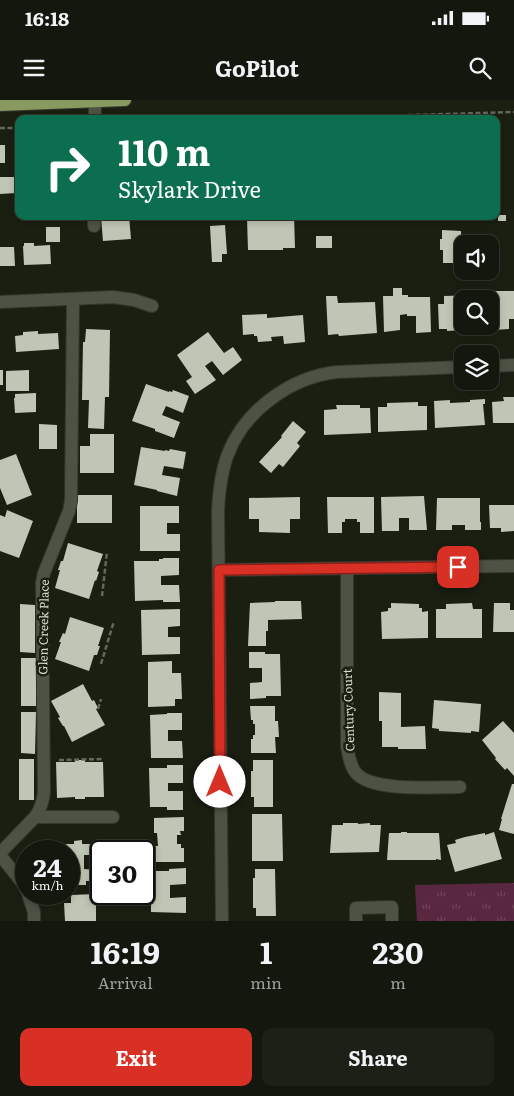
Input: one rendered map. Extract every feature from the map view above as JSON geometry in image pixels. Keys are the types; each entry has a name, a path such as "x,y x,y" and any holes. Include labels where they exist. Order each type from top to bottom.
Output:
{"main road":[{"path":"0,105 125,100"}],"street":[{"path":"95,101 95,115"},
{"path":"0,302 113,297 134,300 152,306"},
{"name":"Glen Creek Place","path":"0,854 35,817 43,802 42,583 69,512 71,501 73,299"},
{"path":"499,366 514,365"},
{"path":"222,921 218,511 222,474 228,454 236,437 258,410 284,390 311,378 337,372 454,367"},
{"path":"219,570 514,566"},
{"name":"Century Court","path":"347,569 347,747 350,762 356,773 374,784 387,786 460,787"},
{"path":"35,817 113,816"},
{"path":"0,854 15,874"},
{"path":"32,905 34,921"},
{"path":"356,921 356,908 392,907 392,921"}],"path":[{"path":"411,115 514,112"},
{"path":"0,128 15,128"},
{"path":"102,596 107,552"},
{"path":"101,664 114,621"},
{"path":"98,709 101,699"},
{"path":"59,760 102,759"}],"green space":[{"path":"514,883 514,921 417,921 415,885"}],"building":[{"path":"0,145 5,145 5,163 0,163"},
{"path":"0,177 15,177 15,193 0,194"},
{"path":"500,215 506,215 506,221 498,221 500,220"},
{"path":"101,220 129,220 131,239 103,241"},
{"path":"247,220 294,220 295,248 248,250"},
{"path":"225,225 227,254 222,254 222,262 212,262 210,226"},
{"path":"46,227 60,227 60,242 46,242"},
{"path":"442,230 461,231 461,235 454,235 454,263 443,263 443,250 440,250 440,239 442,239"},
{"path":"316,236 332,236 332,248 316,248"},
{"path":"24,243 34,243 34,246 50,245 51,264 24,265"},
{"path":"0,247 14,247 15,266 0,266"},
{"path":"393,288 402,288 402,295 408,295 408,297 430,297 431,332 416,333 416,316 407,316 407,314 400,315 400,330 384,332 383,296 393,296"},
{"path":"499,291 514,291 514,319 509,319 509,329 499,330"},
{"path":"326,296 337,296 338,303 375,302 377,333 328,335"},
{"path":"444,296 454,296 454,331 439,329 438,304 444,304"},
{"path":"267,314 267,318 303,315 305,342 284,344 283,336 271,337 272,341 258,342 257,336 254,336 254,334 243,335 242,315"},
{"path":"86,329 110,330 109,397 105,397 104,429 88,428 89,400 82,400 83,342 85,342"},
{"path":"38,331 38,334 58,333 59,349 16,352 15,336 23,335 23,332"},
{"path":"208,332 224,353 233,347 242,360 223,375 212,361 205,366 216,380 195,394 186,381 192,377 177,355"},
{"path":"0,370 3,370 3,385 0,385"},
{"path":"29,370 29,391 6,391 6,371"},
{"path":"146,384 169,392 173,390 189,396 183,413 166,406 162,415 180,422 174,438 132,421"},
{"path":"36,393 36,412 15,413 15,394"},
{"path":"503,397 514,397 514,423 493,423 492,402 504,401"},
{"path":"485,399 485,404 483,404 485,425 435,428 434,401 450,400 450,403"},
{"path":"418,402 418,406 427,406 427,430 378,432 378,407 387,407 387,403"},
{"path":"336,405 360,405 360,408 370,408 371,433 324,435 324,410 337,409"},
{"path":"293,421 306,432 297,443 300,446 283,467 279,464 271,473 259,462 282,437"},
{"path":"39,424 57,425 57,449 39,449"},
{"path":"90,434 114,434 114,473 80,473 80,446 90,446"},
{"path":"141,447 186,452 183,469 164,466 162,475 180,478 177,496 134,485"},
{"path":"16,454 32,495 7,505 0,488 0,460"},
{"path":"77,495 112,495 112,523 77,523"},
{"path":"424,496 427,530 409,530 409,518 399,518 399,531 382,531 381,497"},
{"path":"300,497 300,519 290,519 290,533 259,532 259,519 249,519 249,498"},
{"path":"327,497 374,497 374,533 360,533 360,522 357,522 357,519 345,519 345,522 342,522 342,533 328,533"},
{"path":"437,498 480,498 481,530 465,530 465,525 452,525 452,530 436,530"},
{"path":"489,505 514,505 514,531 501,532 501,528 490,528"},
{"path":"140,506 179,506 179,523 167,523 167,534 180,534 180,551 140,551"},
{"path":"7,510 33,521 19,558 0,551 0,515 5,517"},
{"path":"68,543 103,554 97,571 99,572 89,599 55,588 60,570 58,570 61,561 63,561"},
{"path":"179,558 179,575 161,576 161,585 179,585 180,602 163,602 163,600 135,601 134,561 159,561 159,559"},
{"path":"301,601 302,619 268,620 266,646 248,646 250,603"},
{"path":"391,603 419,604 422,612 428,611 428,638 382,639 381,612 388,611 388,608 391,608"},
{"path":"472,603 473,609 482,609 482,638 436,638 436,609 446,609 446,604"},
{"path":"494,603 510,603 510,610 514,610 514,632 493,632"},
{"path":"20,604 35,605 35,653 20,652"},
{"path":"180,609 180,626 168,627 168,637 180,637 180,654 142,655 141,610"},
{"path":"70,617 104,628 97,655 94,655 89,671 55,659 61,642 59,642 63,633 65,634"},
{"path":"249,652 280,654 281,696 250,699 250,683 262,682 262,668 249,668"},
{"path":"21,658 36,658 36,706 21,706"},
{"path":"172,661 172,673 181,673 182,699 175,699 175,706 148,707 148,662"},
{"path":"83,684 92,701 94,700 98,708 96,709 105,725 72,742 58,718 60,717 51,701"},
{"path":"379,692 401,693 401,727 425,726 426,749 382,747 382,721 379,721"},
{"path":"434,700 481,704 479,732 439,731 439,729 432,728"},
{"path":"250,706 275,706 275,721 278,721 279,737 275,737 276,753 251,753 251,739 255,735 255,724 251,720"},
{"path":"21,712 36,712 35,754 21,753"},
{"path":"182,713 182,730 168,730 168,741 182,741 183,758 151,758 150,715"},
{"path":"503,721 514,733 514,776 507,768 505,770 495,759 482,740"},
{"path":"19,759 34,759 34,800 19,800"},
{"path":"75,760 103,762 104,797 85,797 85,799 75,799 75,797 57,798 56,762 75,762"},
{"path":"253,760 273,760 273,807 254,807 254,797 251,797"},
{"path":"167,765 183,765 183,783 168,783 168,791 183,791 183,810 167,810 167,807 150,807 149,768 167,768"},
{"path":"512,784 514,784 514,834 499,830"},
{"path":"252,814 282,814 283,861 252,861"},
{"path":"184,817 184,831 180,831 181,835 177,835 177,844 181,844 181,848 184,848 184,862 155,862 155,846 158,846 157,833 154,833 154,818"},
{"path":"343,823 381,825 379,852 330,853 332,825 343,825"},
{"path":"494,832 502,859 455,872 447,845 456,843 455,840 465,837"},
{"path":"389,833 439,833 441,860 387,860"},
{"path":"80,840 82,840 82,844 90,844 90,855 84,855 84,869 90,869 90,881 86,881 86,885 80,885"},
{"path":"186,868 186,884 170,885 170,898 186,897 186,913 151,912 151,905 155,905 155,871 169,871 169,869"},
{"path":"255,869 275,869 276,916 256,916 256,908 253,908 253,878 255,878"},
{"path":"90,894 90,905 96,905 96,921 65,921 64,905 80,905 80,895"}],"route":[{"path":"220,782 219,570 458,567"}]}
